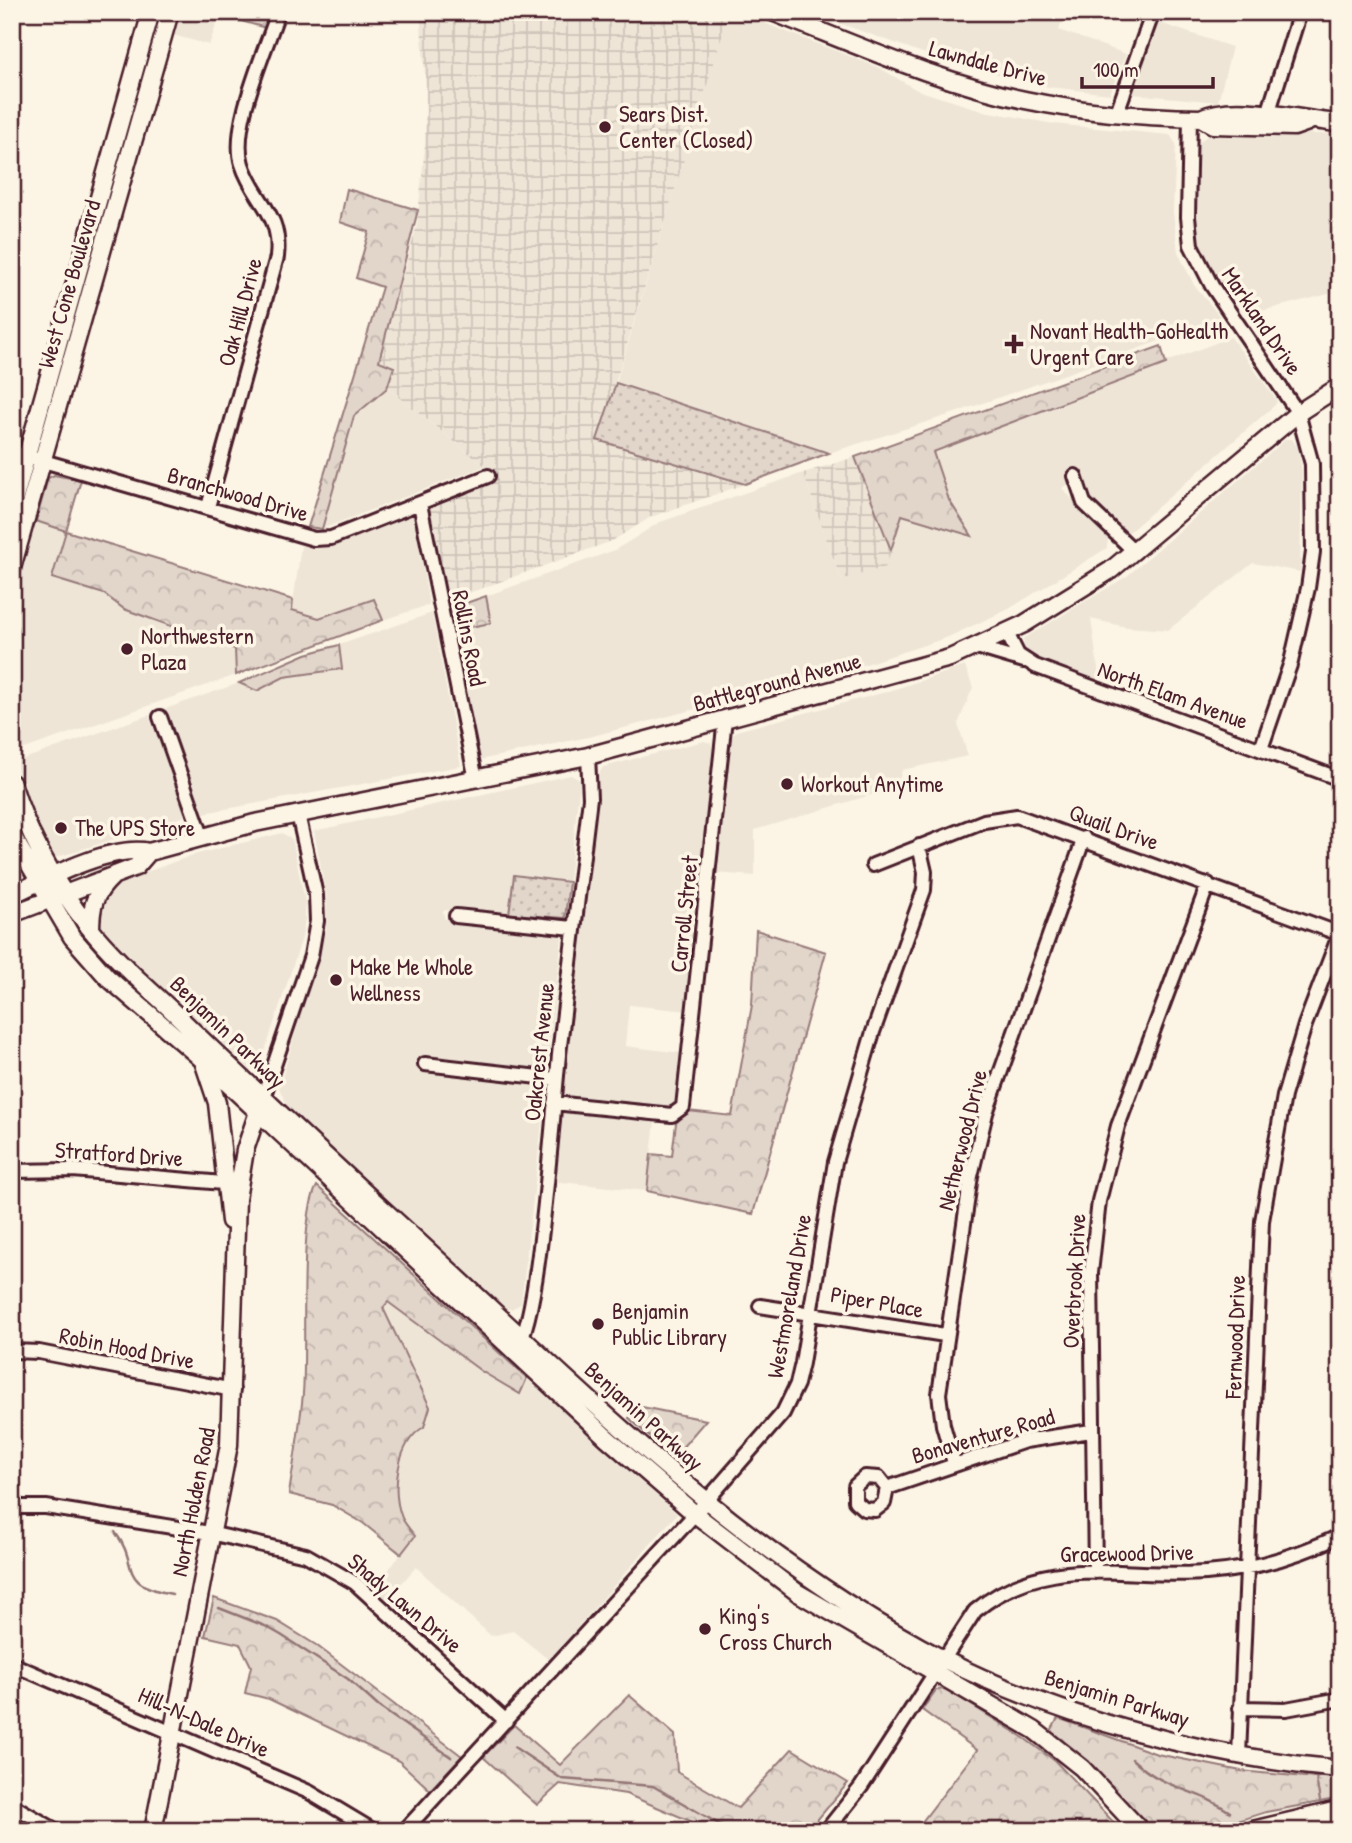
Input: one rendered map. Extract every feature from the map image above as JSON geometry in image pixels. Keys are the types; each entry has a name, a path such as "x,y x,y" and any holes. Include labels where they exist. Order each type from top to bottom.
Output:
{"highway":[{"path":"1255,1831 1340,1811"}],"main road":[{"name":"West Cone Boulevard","path":"12,568 28,456 151,12"},
{"name":"West Cone Boulevard","path":"12,508 170,12"},
{"name":"Lawndale Drive","path":"772,12 954,81 1024,100 1117,112 1196,118 1213,125 1294,127 1308,122 1340,123"},
{"name":"Lawndale Drive","path":"1196,118 1214,112 1295,115 1308,122"},
{"name":"Battleground Avenue","path":"12,895 55,876 133,849 149,852 202,836 298,814 587,756 876,679 977,647 1007,633 1077,592 1135,552 1298,413 1340,386"},
{"path":"12,783 32,836 55,876"},
{"path":"12,835 38,883"},
{"name":"Battleground Avenue","path":"12,914 136,867 149,852"},
{"path":"91,930 94,900 99,889 115,875"},
{"name":"Benjamin Parkway","path":"55,876 91,930 519,1343 607,1438 701,1508 798,1593 940,1665 1034,1730 1082,1768 1141,1831"},
{"name":"Benjamin Parkway","path":"38,883 72,937 107,977 257,1114 519,1343"},
{"path":"203,1062 217,1103 223,1183 228,1217 236,1233"},
{"name":"North Holden Road","path":"153,1831 229,1445 240,1176 263,1097"},
{"name":"Benjamin Parkway","path":"940,1665 1154,1737 1239,1755 1340,1769"}],"street":[{"name":"Oak Hill Drive","path":"208,507 277,257 277,227 242,163 240,140 245,115 278,12"},
{"path":"1117,112 1153,12"},
{"path":"1268,114 1300,12"},
{"name":"Markland Drive","path":"1196,118 1188,232 1197,263 1298,413 1308,438 1312,464 1312,557 1293,655 1261,749"},
{"name":"Branchwood Drive","path":"28,456 314,539 331,538 488,476"},
{"path":"1075,476 1084,503 1135,552"},
{"name":"Rollins Road","path":"420,504 476,780"},
{"path":"1007,633 1018,655 1025,661"},
{"name":"North Elam Avenue","path":"977,647 1025,661 1141,707 1340,779"},
{"path":"160,717 202,836"},
{"name":"Carroll Street","path":"554,1103 672,1115 679,1113 685,1098 726,718"},
{"name":"Oakcrest Avenue","path":"519,1343 533,1294 573,928 590,799 587,756"},
{"path":"263,1097 311,956 317,921 316,895 298,814"},
{"name":"Quail Drive","path":"873,865 984,821 1017,816 1084,838 1340,933"},
{"name":"Netherwood Drive","path":"954,1463 943,1425 939,1394 945,1335 971,1176 986,1113 1084,838"},
{"name":"Westmoreland Drive","path":"404,1831 701,1508 783,1413 791,1399 802,1363 835,1162 873,1032 921,902 925,872 919,846"},
{"name":"Overbrook Drive","path":"1095,1572 1091,1432 1091,1273 1102,1188 1118,1126 1208,884"},
{"path":"456,916 573,928"},
{"name":"Fernwood Drive","path":"1239,1755 1259,1258 1266,1189 1294,1059 1340,933"},
{"path":"425,1064 556,1079"},
{"name":"Stratford Drive","path":"12,1171 73,1170 223,1183"},
{"name":"Piper Place","path":"761,1306 945,1335"},
{"name":"Robin Hood Drive","path":"12,1351 39,1352 233,1390"},
{"name":"Bonaventure Road","path":"887,1488 1025,1441 1091,1432"},
{"name":"Shady Lawn Drive","path":"12,1507 46,1507 210,1533 283,1548 330,1567 374,1599 506,1721"},
{"name":"Gracewood Drive","path":"826,1831 861,1787 975,1611 997,1593 1043,1576 1095,1572 1207,1573 1292,1556 1340,1536"},
{"name":"Hill-N-Dale Drive","path":"12,1664 171,1730 309,1792 374,1831"},
{"path":"1240,1709 1286,1709 1340,1699"},
{"path":"12,1805 57,1831"}],"shaded area":[{"path":"179,12 221,12 209,45 173,35"},
{"path":"420,12 724,12 726,23 598,439 745,484 651,517 612,541 444,602 426,505 490,478 485,466 387,388 394,367 379,362 417,225 425,145 426,89"},
{"path":"736,12 880,68 917,90 984,111 1054,124 1170,135 1176,144 1173,212 1178,252 1194,285 1222,319 952,414 829,453 616,383 725,23 725,14"},
{"path":"808,12 1065,12 1059,30 1126,54 1110,94 1049,87 945,61"},
{"path":"1157,22 1232,47 1218,102 1132,94"},
{"path":"1211,133 1340,134 1340,291 1246,315 1228,293 1208,265 1197,238 1198,147 1200,141"},
{"path":"1231,337 1277,401 1275,405 1128,533 1121,531 1071,483 1062,488 1108,537 1107,548 1009,609 946,638 860,666 593,736 475,761 450,631 490,623 486,596 615,550 660,522 803,473 841,580 902,515 971,535 949,500 932,452"},
{"path":"387,388 485,466 322,529 354,416"},
{"path":"1286,439 1292,439 1298,448 1302,472 1300,572 1253,563 1168,630 1126,627 1091,619 1100,682 1026,653 1023,639 1127,576"},
{"path":"855,457 891,550 886,567 841,580 803,473"},
{"path":"409,513 414,516 429,605 383,620 374,599 319,618 292,610 301,546 331,544"},
{"name":"Northwestern Plaza","path":"36,521 66,531 52,578 104,594 124,609 236,649 236,675 13,753 12,605"},
{"path":"432,613 461,766 204,813 162,710 239,683 257,691 284,677 341,669 339,645"},
{"path":"965,666 973,687 958,724 968,756 902,770 897,787 755,830 755,876 714,873 731,738 736,731 886,692"},
{"path":"149,715 185,812 183,817 55,858 33,817 15,762"},
{"path":"704,741 711,743 714,748 688,1011 629,1005 625,1046 682,1053 676,1103 671,1109 567,1098 563,1094 597,777 603,767"},
{"path":"571,775 580,780 569,882 514,875 509,914 455,909 443,911 445,919 559,934 562,937 547,1070 422,1056 419,1069 541,1083 546,1088 521,1304 511,1309 501,1307 290,1111 279,1088 326,929 327,901 314,831"},
{"path":"282,833 292,839 305,901 305,919 302,938 260,1066 256,1070 250,1069 121,951 98,921 100,901 114,885 124,880 193,855"},
{"path":"565,1112 655,1121 647,1191 551,1181 558,1116"},
{"path":"404,1268 677,1514 549,1660 513,1631 491,1636 416,1567 387,1600 374,1588 401,1554 363,1523 373,1303"}],"green space":[{"path":"221,12 271,12 266,28 220,15"},
{"path":"347,189 418,210 379,361 394,367 387,388 354,416 322,529 308,527 382,287 356,278 369,232 340,222"},
{"path":"1161,346 1166,364 933,452 949,500 972,536 902,515 891,550 855,457"},
{"path":"616,383 829,453 745,484 597,440"},
{"path":"54,475 81,480 66,531 36,521 48,478"},
{"path":"66,531 293,600 292,610 319,618 374,599 383,620 236,675 235,649 124,609 104,594 52,578"},
{"path":"486,596 491,623 450,631 446,610"},
{"path":"339,645 342,669 284,677 257,691 239,683 306,654"},
{"path":"514,875 569,882 565,918 509,914"},
{"path":"756,930 826,952 753,1214 647,1191 651,1154 672,1156 676,1123 688,1111 732,1116 752,1005"},
{"path":"317,1186 527,1378 520,1394 481,1371 388,1302 383,1308 430,1407 424,1427 408,1444 399,1468 399,1507 403,1520 415,1536 401,1554 363,1523 332,1505 289,1494 303,1393 307,1226"},
{"path":"642,1407 706,1420 673,1458 629,1418"},
{"path":"214,1598 277,1621 316,1645 462,1756 430,1790 399,1761 269,1699 245,1693 251,1666 240,1644 205,1636"},
{"path":"946,1689 1024,1738 1055,1761 1122,1831 915,1831 977,1750 922,1710 936,1690"},
{"path":"629,1695 675,1735 677,1772 738,1808 792,1749 848,1783 808,1831 714,1831 626,1794 560,1784 537,1805 483,1757 514,1725 560,1765"},
{"path":"1058,1718 1157,1754 1241,1771 1316,1778 1320,1802 1266,1812 1206,1831 1155,1831 1086,1762 1050,1733"},
{"path":"1328,1774 1340,1775 1340,1798 1320,1802 1316,1778"}],"waterway":[{"path":"115,1532 123,1544 136,1579 154,1590 172,1594"},
{"path":"219,1608 281,1635 348,1679 379,1707 451,1757"},
{"path":"514,1747 562,1779 653,1786 731,1831"},
{"path":"1132,1759 1157,1778 1205,1798 1230,1812"}],"place":[{"name":"Sears Dist. Center (Closed)","path":"605,127"},
{"name":"Novant Health-GoHealth Urgent Care","path":"1014,344"},
{"name":"Northwestern Plaza","path":"127,649"},
{"name":"Workout Anytime","path":"787,784"},
{"name":"The UPS Store","path":"61,828"},
{"name":"Make Me Whole Wellness","path":"336,980"},
{"name":"Benjamin Public Library","path":"598,1324"},
{"name":"King's Cross Church","path":"705,1629"}]}
